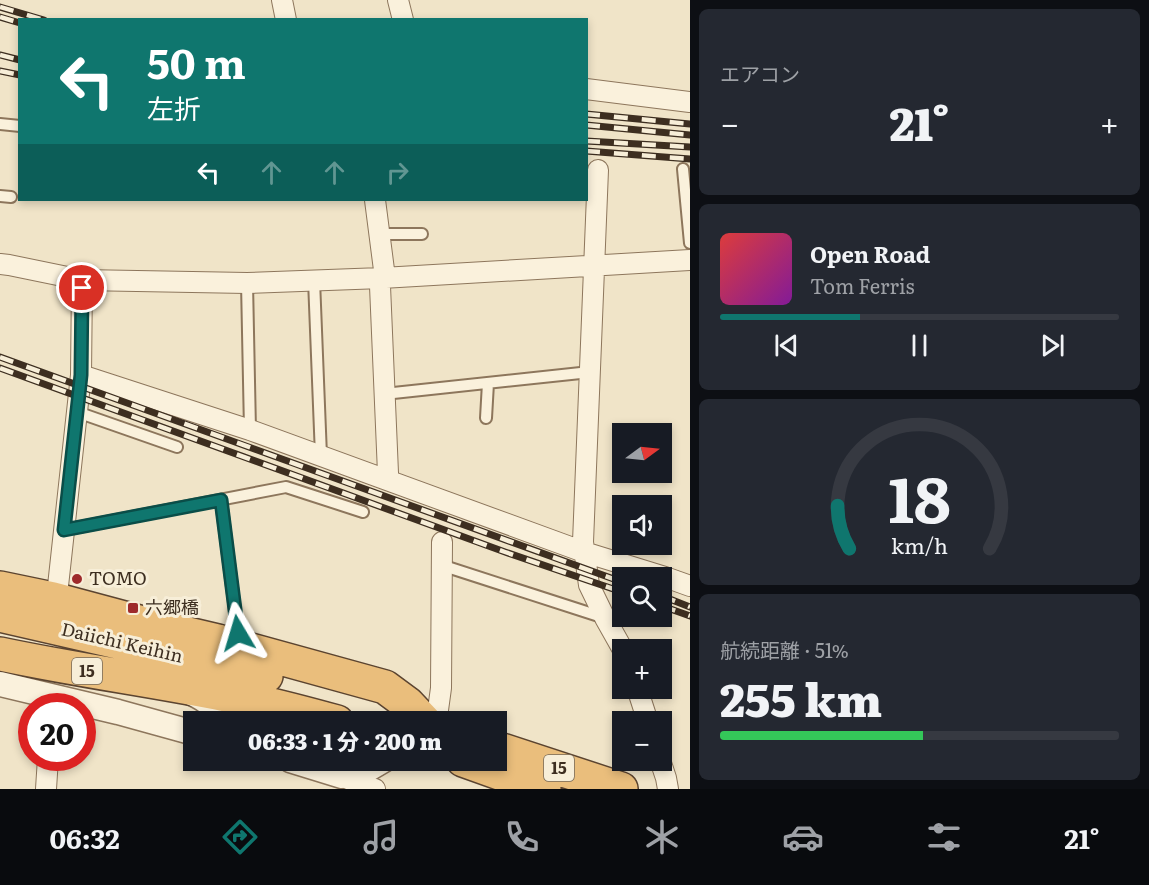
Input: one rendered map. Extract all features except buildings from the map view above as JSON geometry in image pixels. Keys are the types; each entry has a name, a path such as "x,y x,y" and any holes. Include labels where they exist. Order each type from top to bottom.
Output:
{"highway":[{"path":"0,588 240,646 385,687 415,711"},
{"name":"Daiichi Keihin","path":"0,615 259,674 381,711"},
{"name":"Daiichi Keihin","path":"0,654 59,667 227,695 297,711"},
{"name":"15","path":"507,752 621,789"},
{"name":"15","path":"494,771 544,789"}],"street":[{"path":"282,0 286,18"},
{"path":"398,0 402,18"},
{"path":"588,89 690,102"},
{"path":"598,170 583,542 589,585 617,639"},
{"path":"375,201 384,270 380,286 388,472 386,479"},
{"path":"0,264 82,280 247,283 382,278 690,260"},
{"path":"53,599 58,586 81,375 82,280"},
{"path":"81,375 250,430 584,552 665,576 690,586"},
{"path":"437,711 441,688 442,542"},
{"path":"0,684 28,693"},
{"path":"175,686 200,697 214,711"},
{"path":"96,708 118,712 183,730"},
{"path":"46,789 47,771"},
{"path":"326,771 375,789"},
{"path":"342,776 365,771"},
{"path":"664,771 668,789"}],"lane":[{"path":"0,124 18,126"},
{"path":"683,169 690,243"},
{"path":"380,234 422,234"},
{"path":"314,280 321,456"},
{"path":"247,283 250,430"},
{"path":"384,394 590,372"},
{"path":"486,418 488,383"},
{"path":"77,412 177,447"},
{"path":"64,530 286,487 363,512"},
{"path":"221,500 240,646"},
{"path":"441,565 605,618"}],"railway":[{"path":"0,7 37,18"},
{"path":"0,17 18,22"},
{"path":"0,55 18,60"},
{"path":"0,71 18,75"},
{"path":"588,114 690,124"},
{"path":"588,125 690,135"},
{"path":"588,141 690,147"},
{"path":"588,151 690,159"},
{"path":"0,357 612,578"},
{"path":"0,368 505,552 612,589"},
{"path":"672,600 690,607"},
{"path":"672,610 690,616"}],"place":[{"name":"TOMO","path":"77,579"},
{"name":"六郷橋","path":"133,608"}],"route":[{"path":"82,288 81,375 64,530 221,500 238,633"}]}
